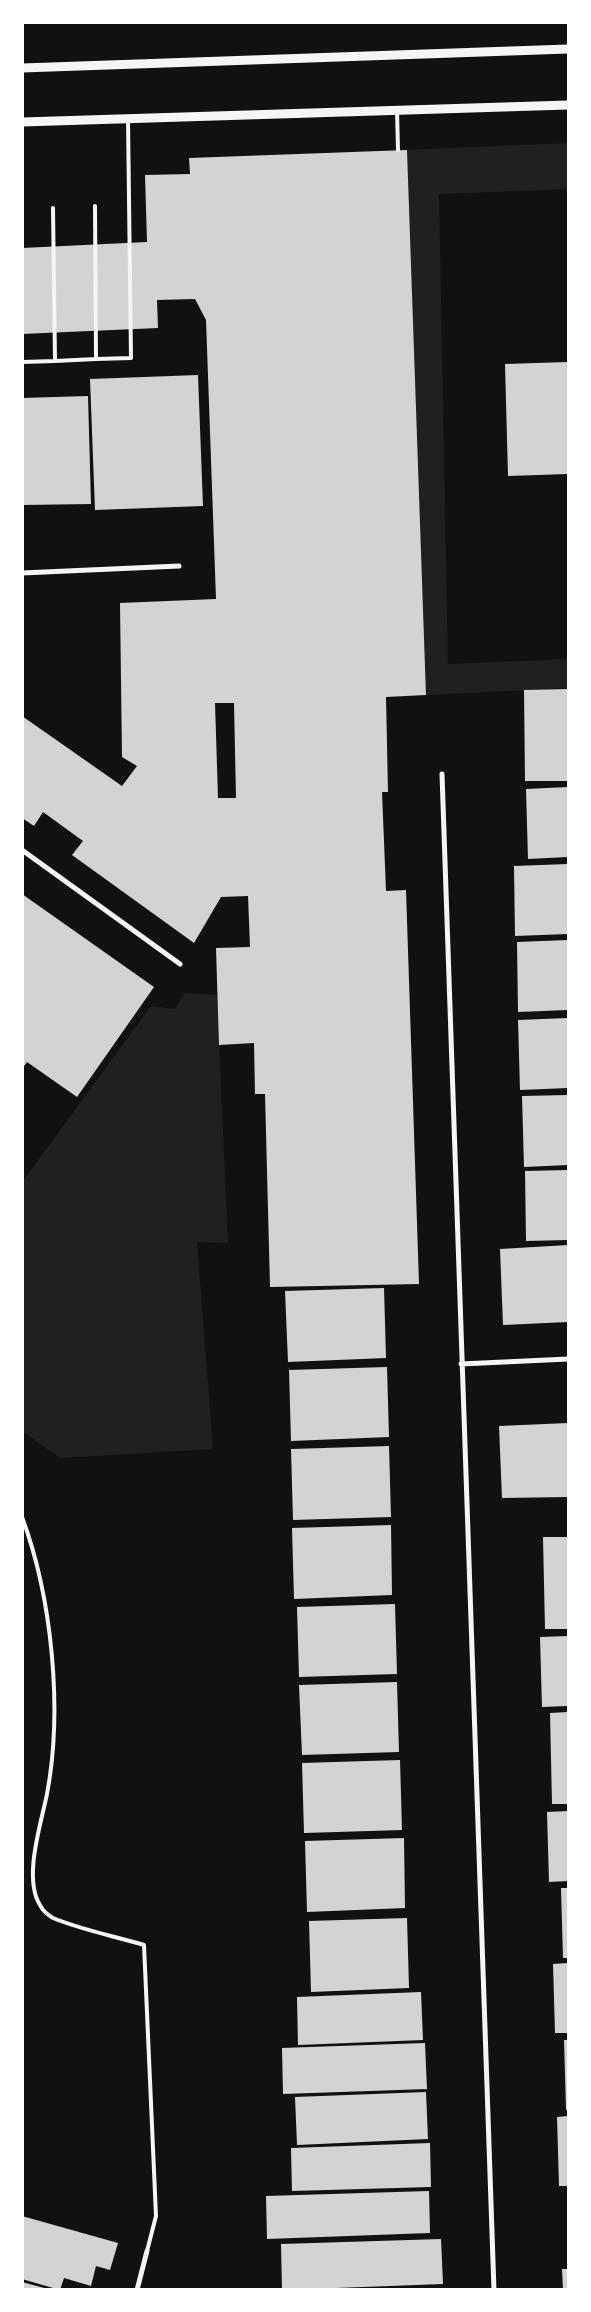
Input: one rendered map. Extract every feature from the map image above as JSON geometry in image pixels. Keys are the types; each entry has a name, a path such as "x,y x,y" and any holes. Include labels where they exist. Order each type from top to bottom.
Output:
{"street":[{"path":"22,68 568,49"},
{"path":"22,122 568,104"},
{"path":"22,573 179,566"},
{"path":"442,774 494,2290"},
{"path":"22,850 180,964"},
{"path":"461,1364 568,1359"},
{"path":"136,2290 147,2251"}],"lane":[{"path":"397,110 398,150"},
{"path":"22,362 131,358 128,118"},
{"path":"94,206 96,360"},
{"path":"53,208 55,361"},
{"path":"22,1517 32,1544 44,1593 51,1649 54,1723 50,1777 35,1855 32,1887 40,1906 51,1918 144,1945 156,2216 147,2251"}],"shaded area":[{"path":"568,143 568,189 439,194 448,664 568,659 568,688 426,695 407,150"},
{"path":"185,993 217,995 228,1243 197,1242 213,1449 60,1458 23,1432 23,1181 151,1006 175,1009"}],"building":[{"path":"407,150 426,695 386,697 388,792 382,792 386,891 406,890 419,1284 270,1287 265,1094 255,1094 254,1043 219,1045 216,948 250,947 248,896 221,897 194,943 72,855 83,841 43,812 34,826 22,818 22,716 122,786 137,766 122,757 120,603 216,599 206,320 195,299 157,300 158,328 22,334 22,248 147,242 145,175 190,174 189,158","holes":["215,703 234,703 236,798 218,798"]},
{"path":"568,362 568,474 508,476 505,364"},
{"path":"198,375 203,506 95,510 90,379"},
{"path":"88,396 91,504 22,505 22,398"},
{"path":"568,689 568,781 525,781 524,690"},
{"path":"568,787 568,857 528,859 526,789"},
{"path":"568,864 568,934 515,936 514,866"},
{"path":"22,894 154,987 77,1097 27,1062 22,1069"},
{"path":"568,940 568,1010 518,1012 517,942"},
{"path":"568,1018 568,1088 520,1090 518,1020"},
{"path":"568,1095 568,1165 524,1167 522,1096"},
{"path":"568,1170 568,1240 526,1241 525,1171"},
{"path":"568,1245 568,1322 503,1325 500,1249"},
{"path":"384,1288 386,1358 288,1362 285,1291"},
{"path":"387,1367 389,1437 291,1441 289,1370"},
{"path":"568,1423 568,1497 502,1498 499,1426"},
{"path":"389,1446 391,1517 293,1520 291,1449"},
{"path":"391,1525 392,1595 294,1599 292,1528"},
{"path":"543,1537 568,1537 568,1629 545,1629"},
{"path":"395,1604 397,1674 299,1677 297,1607"},
{"path":"568,1636 568,1706 542,1707 540,1637"},
{"path":"397,1682 399,1752 302,1755 299,1685"},
{"path":"568,1712 568,1804 552,1804 550,1713"},
{"path":"400,1760 402,1830 304,1833 302,1763"},
{"path":"568,1811 568,1881 549,1882 547,1812"},
{"path":"404,1838 405,1908 307,1912 305,1841"},
{"path":"561,1888 568,1888 568,1958 563,1958"},
{"path":"407,1918 409,1988 311,1992 309,1921"},
{"path":"568,1963 568,2033 555,2033 553,1964"},
{"path":"421,1992 423,2040 298,2045 297,1997"},
{"path":"564,2040 568,2040 568,2109 566,2110"},
{"path":"425,2043 427,2089 283,2094 282,2048"},
{"path":"426,2092 428,2139 297,2145 295,2097"},
{"path":"568,2116 568,2186 559,2186 557,2117"},
{"path":"430,2143 431,2187 292,2191 291,2148"},
{"path":"429,2191 430,2233 267,2239 266,2196"},
{"path":"22,2216 118,2243 110,2270 96,2266 91,2286 64,2278 60,2290 22,2279"},
{"path":"441,2239 443,2284 282,2290 281,2244"},
{"path":"562,2269 568,2269 568,2290 563,2290"},
{"path":"22,2282 48,2289 48,2290 22,2290"}]}
